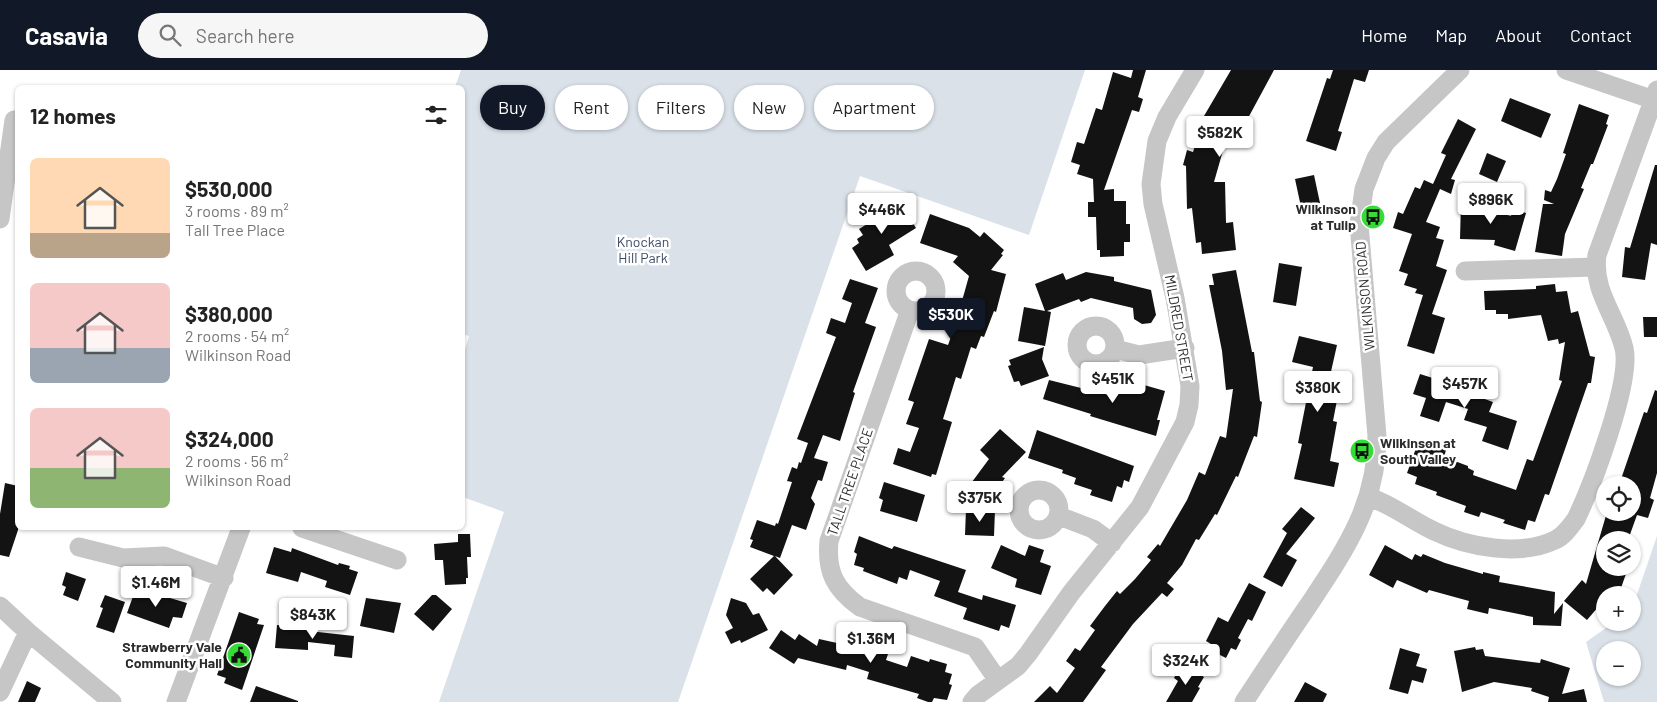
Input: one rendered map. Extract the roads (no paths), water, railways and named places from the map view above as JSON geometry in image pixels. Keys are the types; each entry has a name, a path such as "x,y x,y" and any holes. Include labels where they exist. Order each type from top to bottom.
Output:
{"street":[{"name":"MILDRED STREET","path":"972,702 978,694 997,679 1018,666 1071,593 1140,507 1185,422 1190,405 1190,386 1185,348 1168,266 1158,230 1151,184 1157,141 1167,117 1195,70"},
{"name":"WILKINSON ROAD","path":"1244,702 1341,556 1362,516 1369,497 1377,457 1377,436 1359,224 1364,189 1376,158 1386,142 1460,70"},
{"path":"1369,497 1383,501 1438,533 1486,545 1516,549 1532,547 1556,540 1567,531 1582,506 1620,398 1626,372 1625,350 1622,339 1599,288 1595,266 1601,243 1655,97 1566,70"},
{"path":"0,219 14,120"},
{"path":"1465,271 1595,266"},
{"name":"TALL TREE PLACE","path":"910,310 829,541 827,559 836,585 860,607 975,647 997,679"},
{"path":"1115,349 1139,355 1185,348"},
{"path":"1059,516 1094,529 1112,543"},
{"path":"176,702 224,578 240,530"},
{"path":"308,530 397,560"},
{"path":"79,547 96,553 123,558 164,556 224,578"},
{"path":"0,606 28,632 112,702"},
{"path":"0,692 28,632"}],"place":[{"name":"Wilkinson at Tulip","path":"1373,217"},
{"name":"Wilkinson at South Valley","path":"1362,451"},
{"name":"Strawberry Vale Community Hall","path":"239,655"}],"park label":[{"name":"Knockan Hill Park","path":"643,250"}]}
